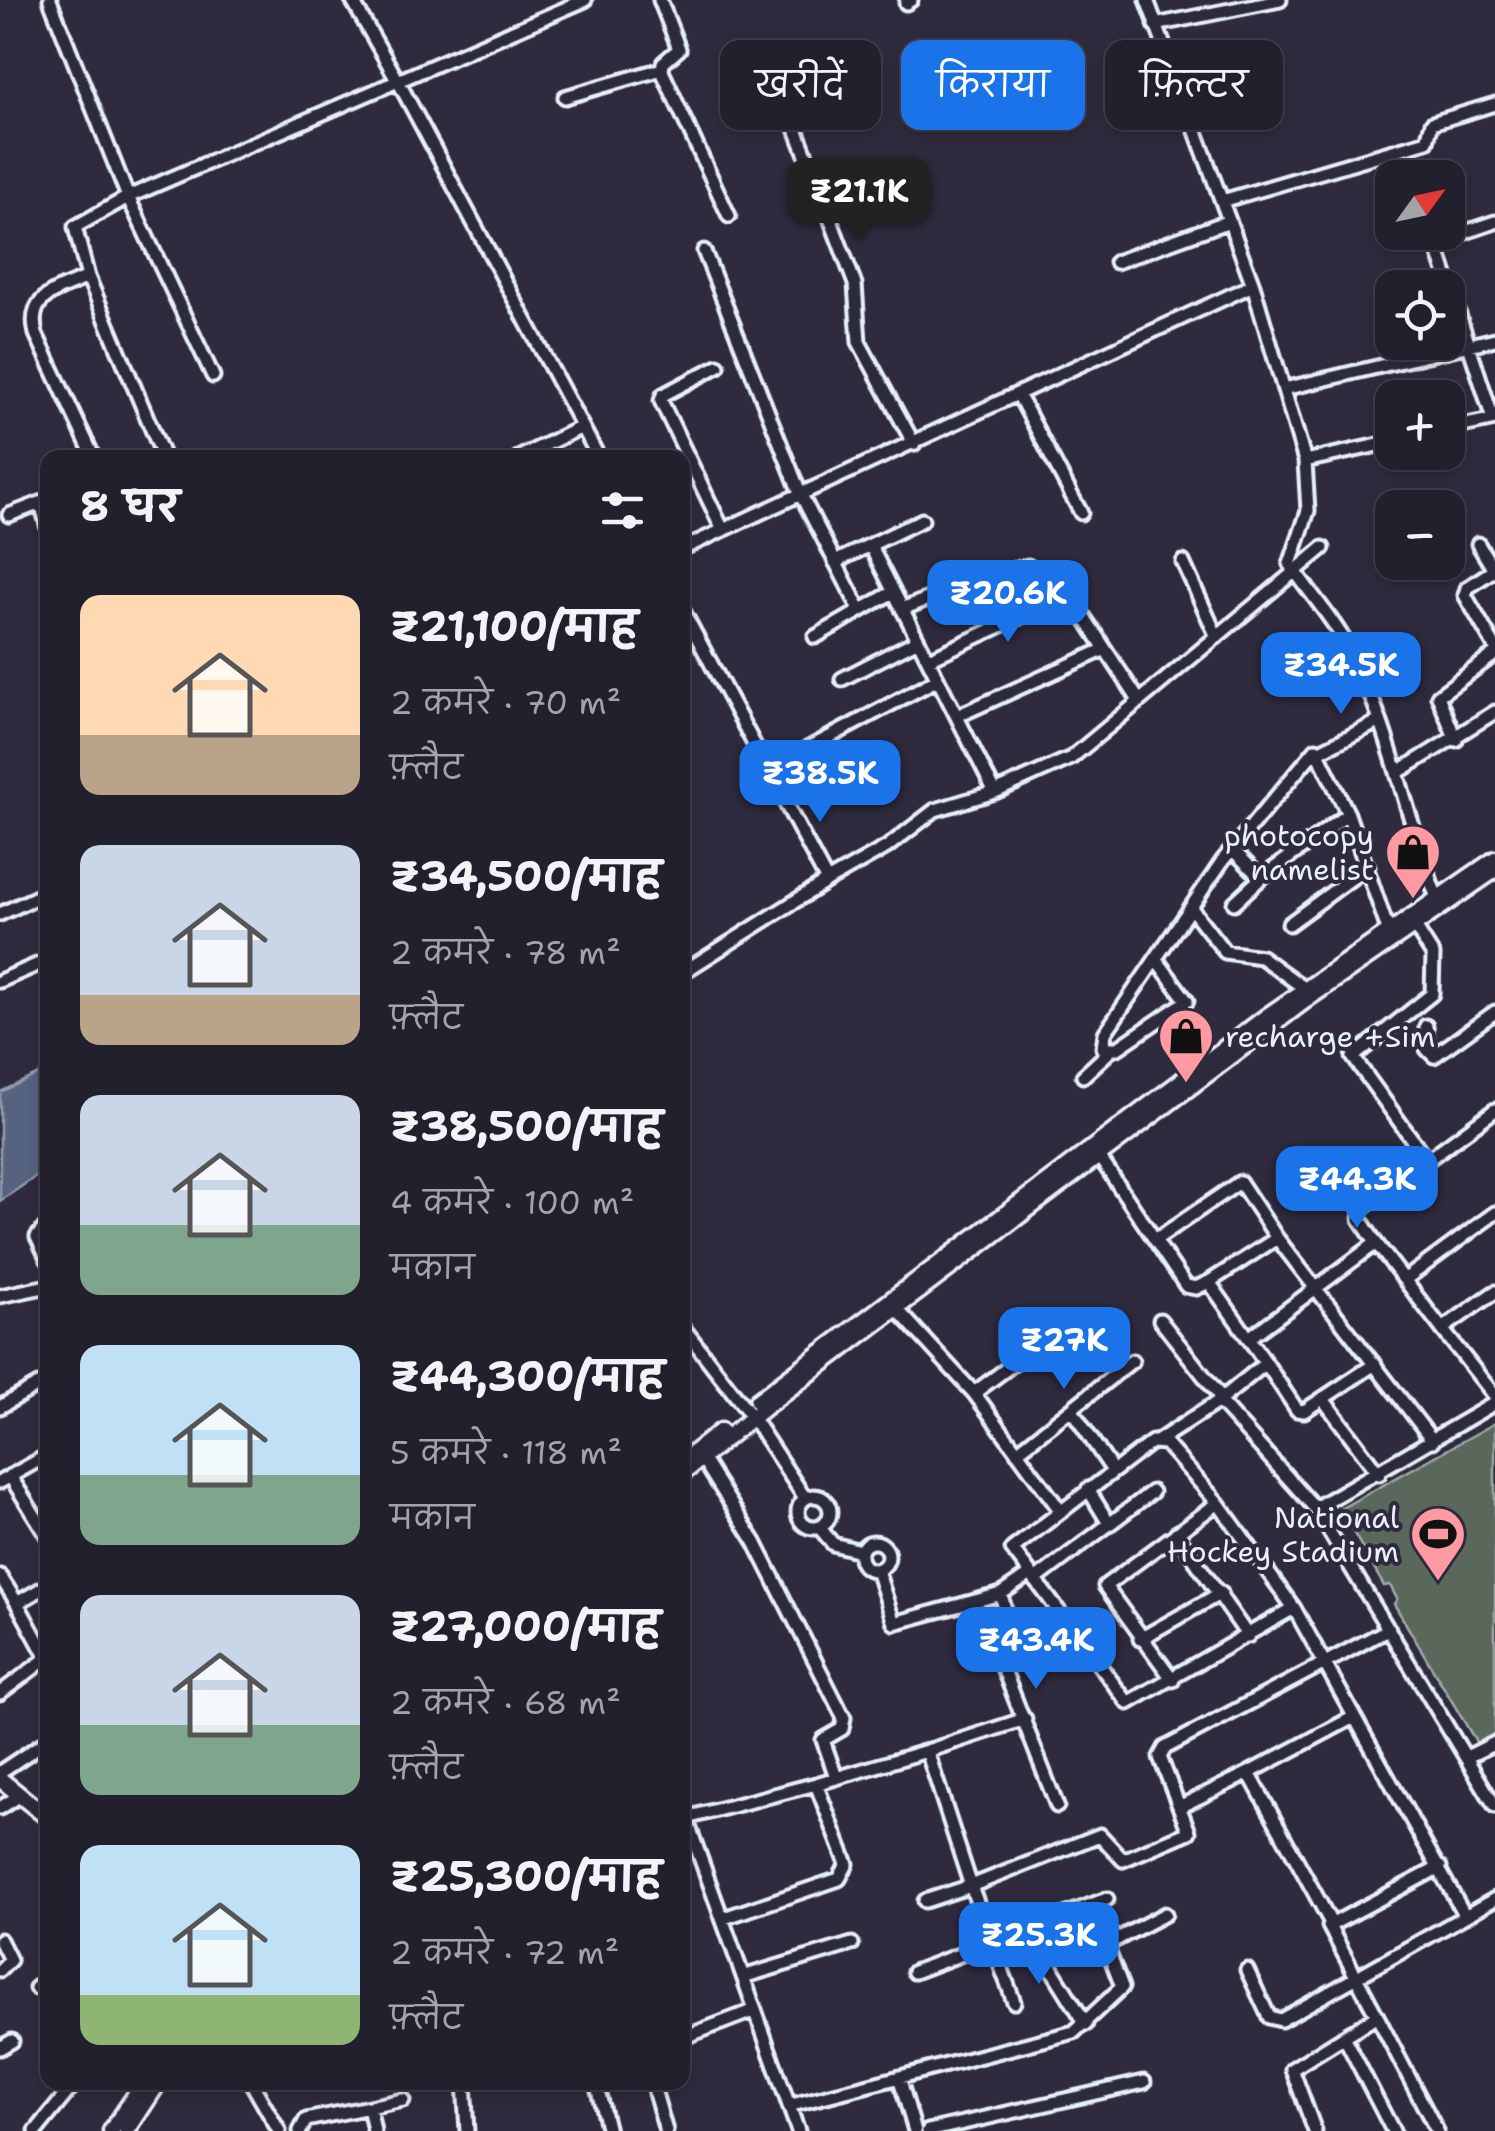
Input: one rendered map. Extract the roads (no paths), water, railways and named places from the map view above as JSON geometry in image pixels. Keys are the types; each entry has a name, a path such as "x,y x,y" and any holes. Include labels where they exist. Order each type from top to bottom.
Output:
{"street":[{"path":"50,0 128,198 213,376"},
{"path":"352,0 595,450"},
{"path":"161,450 88,277 75,226 128,198 585,0"},
{"path":"565,97 662,68 678,49 660,0"},
{"path":"1146,0 1253,285 1305,462 1309,500 1290,558 1294,570 1316,594 1350,650 1400,772 1437,898"},
{"path":"1155,25 1280,0"},
{"path":"662,68 729,216"},
{"path":"1222,202 1427,141 1432,122 1495,104"},
{"path":"796,130 855,284 859,342 914,444"},
{"path":"1116,262 1229,221"},
{"path":"1465,229 1495,222"},
{"path":"1438,250 1494,419 1465,426"},
{"path":"704,251 800,494 860,610"},
{"path":"88,277 42,298 32,315 36,334 90,450"},
{"path":"690,545 1253,285"},
{"path":"1284,388 1495,338"},
{"path":"685,450 661,401 663,395 718,366"},
{"path":"1019,396 1081,513"},
{"path":"535,450 582,427"},
{"path":"1305,462 1375,446"},
{"path":"690,461 723,530"},
{"path":"9,516 40,504"},
{"path":"835,562 922,520"},
{"path":"1456,740 1438,696 1495,650 1464,595 1467,588 1494,571 1478,544"},
{"path":"870,545 994,792"},
{"path":"690,969 826,881 887,847 935,810 994,792 1072,758 1323,548"},
{"path":"1182,562 1217,637"},
{"path":"902,610 1021,566 1036,570 1069,594 1138,699"},
{"path":"815,637 894,592"},
{"path":"929,659 1069,594"},
{"path":"690,624 826,881"},
{"path":"842,679 918,640"},
{"path":"957,716 1103,650"},
{"path":"766,770 938,680"},
{"path":"1400,772 1495,712"},
{"path":"1110,1051 1103,1048 1104,1033 1232,849 1312,750 1320,751 1380,721"},
{"path":"1320,751 1368,866 1388,930"},
{"path":"1234,903 1260,878 1348,814"},
{"path":"1232,849 1260,878"},
{"path":"690,1468 749,1413 1304,988 1495,859"},
{"path":"1290,924 1368,866"},
{"path":"690,1456 896,1308 1310,997 1416,928 1495,870"},
{"path":"0,914 40,896"},
{"path":"1191,908 1225,952 1261,957 1304,988"},
{"path":"1416,928 1432,955 1432,994 1353,1057 1427,1160"},
{"path":"1083,1076 1110,1051 1187,1001 1156,958"},
{"path":"0,982 40,964"},
{"path":"1426,1026 1427,1050 1434,1056 1495,1012"},
{"path":"1495,1110 1360,1210 1360,1219 1376,1243 1495,1396"},
{"path":"1098,1155 1186,1286 1196,1288 1209,1282 1278,1238"},
{"path":"1155,1240 1240,1182 1433,1441"},
{"path":"1406,1278 1495,1213"},
{"path":"1248,1338 1376,1243"},
{"path":"1209,1282 1298,1410 1304,1412 1376,1364"},
{"path":"0,1296 40,1288"},
{"path":"1442,1329 1495,1292"},
{"path":"896,1308 974,1394 1060,1510"},
{"path":"1160,1320 1220,1400 1315,1508 1469,1756 1495,1806"},
{"path":"974,1394 1059,1330"},
{"path":"690,1336 749,1413 805,1498"},
{"path":"1017,1452 1132,1361"},
{"path":"1266,1363 1220,1400 1113,1471 1014,1544 1013,1553 1125,1702 1135,1702 1294,1608"},
{"path":"0,1407 38,1385"},
{"path":"1323,1400 1379,1474"},
{"path":"1315,1508 1495,1403"},
{"path":"1072,1412 1113,1471"},
{"path":"1158,1441 1218,1503 1294,1608 1465,1916"},
{"path":"702,1458 755,1542 844,1718 842,1729 823,1740 836,1776"},
{"path":"40,1459 5,1479 40,1525"},
{"path":"1088,1490 1108,1522"},
{"path":"877,1570 894,1623 1000,1594 1032,1577 1152,1492"},
{"path":"816,1496 829,1505 830,1516 819,1527 808,1527 798,1516 805,1498 816,1496"},
{"path":"1172,1680 1105,1586 1218,1503"},
{"path":"819,1527 833,1544 860,1551"},
{"path":"1176,1533 1222,1593 1248,1636"},
{"path":"860,1551 870,1542 884,1546 888,1558 877,1570"},
{"path":"860,1551 862,1565 877,1570"},
{"path":"0,1576 40,1645"},
{"path":"17,1603 40,1590"},
{"path":"1140,1639 1222,1593"},
{"path":"1000,1594 1010,1629 991,1637 1056,1806"},
{"path":"925,1902 1100,1836 1123,1860 1185,1836 1189,1828 1160,1758 1162,1752 1390,1629"},
{"path":"0,1693 40,1663"},
{"path":"1180,1806 1352,1718"},
{"path":"690,1817 816,1784 1024,1719"},
{"path":"1469,1756 1495,1743"},
{"path":"40,1746 0,1775 40,1812"},
{"path":"927,1751 1014,2002"},
{"path":"1248,1773 1331,1923 1329,1930 1437,2131"},
{"path":"724,1918 839,1879 847,1872 816,1784"},
{"path":"0,1808 19,1796"},
{"path":"690,1834 746,1976 798,2131"},
{"path":"1331,1923 1440,1867"},
{"path":"914,1972 1107,1899"},
{"path":"1247,1970 1269,2017 1275,2020 1495,1899"},
{"path":"792,2104 1074,2032 1122,1987 1106,1944 1084,1910"},
{"path":"1106,1944 1164,1914"},
{"path":"1034,1928 1053,1970 1086,2024"},
{"path":"0,1940 10,1960 0,1970"},
{"path":"746,1976 852,1944"},
{"path":"36,1988 40,1985"},
{"path":"690,2035 756,2010"},
{"path":"1315,2131 1292,2069 1376,2016"},
{"path":"1344,2038 1393,2131"},
{"path":"0,2048 12,2041"},
{"path":"899,2077 916,2131"},
{"path":"928,2131 1144,2082"},
{"path":"36,2131 69,2090"},
{"path":"111,2131 139,2090"},
{"path":"127,2131 154,2090"},
{"path":"256,2090 279,2131"},
{"path":"465,2090 468,2131"},
{"path":"598,2090 608,2131"},
{"path":"657,2090 666,2131"},
{"path":"300,2131 306,2120 403,2100"},
{"path":"369,2107 374,2131"}],"water":[{"path":"40,1073 40,1174 0,1201 0,1092"}],"place":[{"name":"photocopy namelist","path":"1413,901"},
{"name":"recharge +Sim","path":"1186,1085"},
{"name":"National Hockey Stadium","path":"1438,1583"}]}
